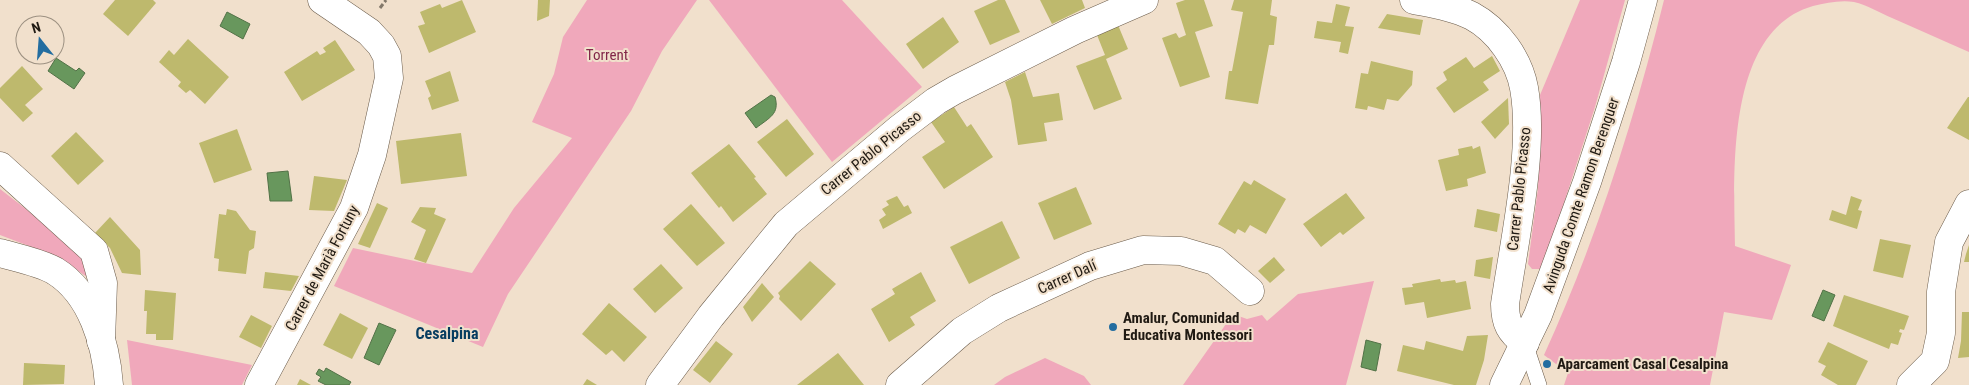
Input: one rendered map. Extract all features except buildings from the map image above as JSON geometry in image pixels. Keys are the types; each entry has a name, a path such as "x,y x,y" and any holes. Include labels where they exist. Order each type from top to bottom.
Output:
{"street":[{"name":"Carrer de Marià Fortuny","path":"259,385 354,208 372,156 389,78 387,56 375,38 322,0"},
{"name":"Carrer Pablo Picasso","path":"660,385 712,316 786,224 899,129 936,101 955,90 1075,30 1144,0"},
{"name":"Carrer Pablo Picasso","path":"1414,0 1444,6 1472,16 1484,24 1506,46 1519,71 1524,88 1526,140 1505,319 1512,333 1525,343"},
{"name":"Avinguda Comte Ramon Berenguer","path":"1504,385 1542,307 1587,182 1626,62 1643,0"},
{"path":"0,166 94,251 103,283 101,341"},
{"path":"1911,385 1935,361 1941,333 1942,292 1949,242 1969,204"},
{"name":"Carrer Dalí","path":"900,385 962,331 999,308 1090,266 1143,250 1181,251 1215,261 1250,291"},
{"path":"0,254 54,270 68,280 80,293 91,313 101,341 108,364 109,385"}],"lane":[{"path":"1525,343 1539,385"}],"green space":[{"name":"Torrent","path":"587,0 697,0 662,51 631,111 508,294 483,347 334,286 353,248 472,273 514,208 572,138 532,122 554,74 563,37"},
{"path":"709,0 842,0 922,87 832,162"},
{"path":"1580,0 1625,0 1595,107 1544,265 1540,269 1532,269 1528,264 1538,188 1540,95"},
{"path":"1664,0 1969,0 1969,52 1869,7 1849,1 1813,6 1784,21 1764,44 1749,74 1741,108 1734,182 1735,246 1791,265 1772,320 1724,312 1710,385 1564,385 1568,373 1544,355 1563,312 1612,180 1640,90"},
{"path":"0,189 66,240 86,262 90,279 58,257 0,235"},
{"path":"1374,281 1346,385 1183,385 1233,314 1247,319 1262,315 1267,321 1298,294"},
{"path":"127,340 252,365 242,385 132,385"},
{"path":"1045,358 1084,376 1091,385 994,385 1005,377"}],"shaded area":[{"path":"227,12 250,24 243,39 220,26"},
{"path":"65,64 76,71 79,68 85,73 74,89 48,71 52,65"},
{"path":"771,95 775,97 775,112 756,128 745,113"},
{"path":"288,171 292,201 270,201 267,173"},
{"path":"1823,290 1835,295 1824,321 1812,316"},
{"path":"379,323 396,330 379,365 364,358"},
{"path":"1366,340 1381,344 1376,371 1361,367"},
{"path":"326,368 351,382 349,385 326,385 318,381 321,377 316,374 319,369 324,372"}],"place":[{"name":"Amalur, Comunidad Educativa Montessori","path":"1113,327"},
{"name":"Aparcament Casal Cesalpina","path":"1547,364"}],"district":[{"name":"Cesalpina","path":"447,333"}]}
